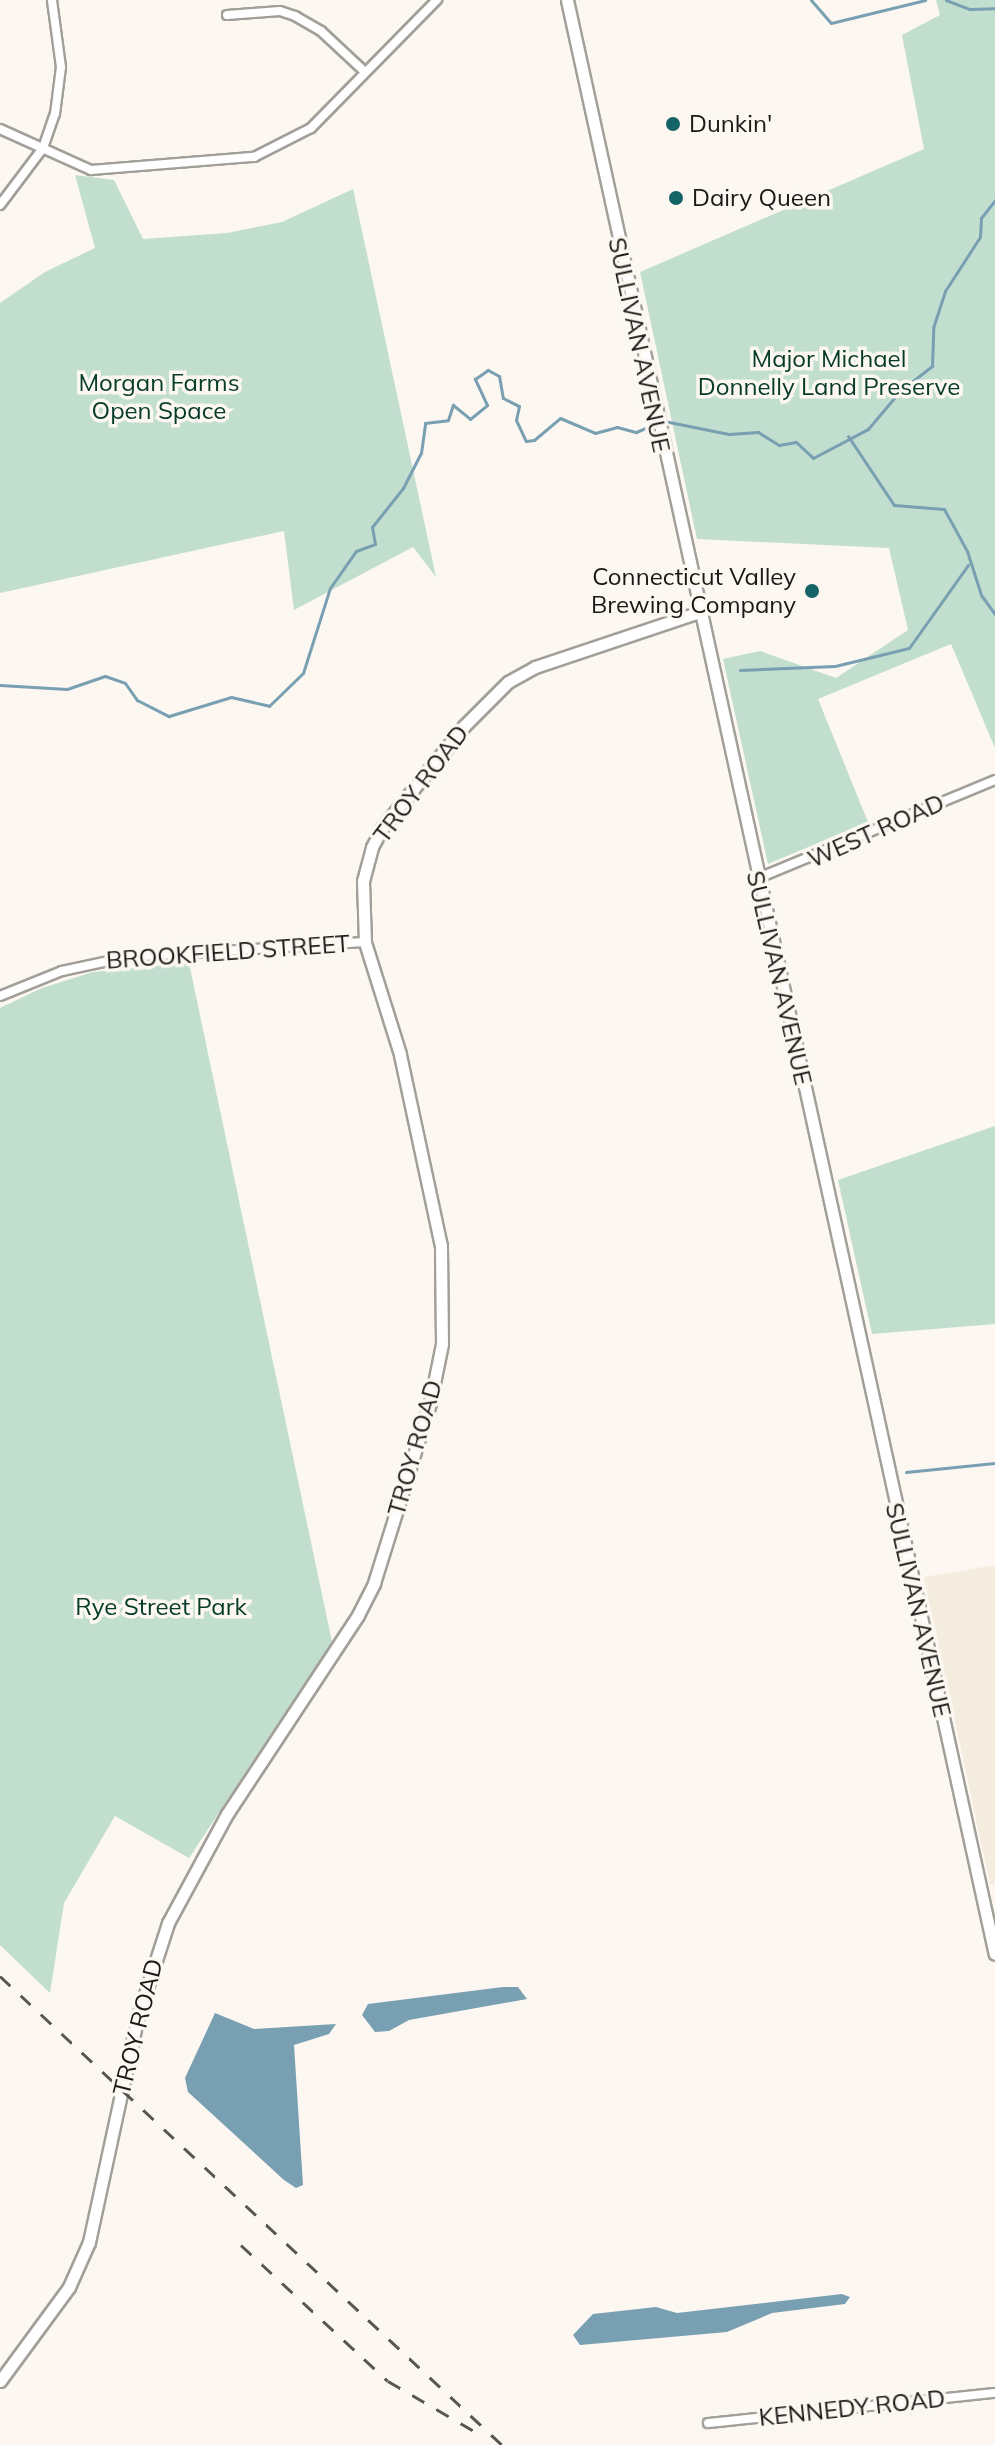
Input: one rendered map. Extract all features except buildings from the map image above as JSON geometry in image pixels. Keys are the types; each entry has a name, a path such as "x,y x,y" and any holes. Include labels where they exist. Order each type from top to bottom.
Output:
{"street":[{"path":"0,205 43,148 55,114 61,67 52,0"},
{"path":"0,129 75,165 104,171 254,157 311,128 437,0"},
{"name":"SULLIVAN AVENUE","path":"567,0 756,879 995,1954"},
{"path":"227,15 280,11 295,16 321,31 365,72"},
{"name":"TROY ROAD","path":"0,2381 69,2287 89,2242 138,2016 168,1923 227,1814 334,1656 369,1594 430,1403 442,1344 441,1246 400,1054 365,942 363,881 382,828 484,703 535,667 699,612"},
{"name":"WEST ROAD","path":"756,879 995,780"},
{"name":"BROOKFIELD STREET","path":"0,996 62,971 127,957 365,942"},
{"name":"KENNEDY ROAD","path":"708,2423 995,2393"}],"shaded area":[{"path":"995,1565 995,1884 990,1884 924,1577"}],"green space":[{"name":"Major Michael Donnelly Land Preserve","path":"936,0 995,0 995,748 951,644 818,699 868,822 768,864 723,659 760,651 836,678 908,630 889,548 697,539 640,272 924,149 902,35 940,15"},
{"name":"Morgan Farms Open Space","path":"75,175 114,180 143,239 227,233 282,222 353,189 436,577 413,547 294,610 284,531 0,593 0,303 45,272 95,248"},
{"name":"Rye Street Park","path":"189,963 332,1642 189,1858 115,1816 64,1903 50,1993 0,1945 0,1008 42,988 93,972"},
{"path":"995,1126 995,1324 872,1334 838,1180"}],"water":[{"path":"518,1987 527,1999 409,2020 389,2031 375,2032 362,2015 368,2004"},
{"path":"215,2013 254,2029 336,2024 329,2034 294,2045 303,2185 296,2188 284,2180 188,2092 185,2078"},
{"path":"842,2294 850,2297 845,2304 772,2313 727,2332 580,2345 573,2335 593,2314 656,2307 677,2313"}],"waterway":[{"path":"811,0 831,23 925,0"},
{"path":"946,0 970,9 995,8"},
{"path":"664,421 729,434 758,432 779,445 796,442 813,458 868,429 900,391 932,366 933,328 945,291 980,237 981,218 995,200"},
{"path":"0,685 67,689 105,676 125,683 137,700 169,716 231,697 269,706 303,673 330,588 356,551 375,544 372,527 403,488 421,453 425,423 448,420 453,405 470,419 487,405 475,379 488,370 499,376 503,398 519,406 516,420 526,441 534,440 560,418 595,433 617,427 636,432 657,423"},
{"path":"848,436 894,505 944,509 967,551 981,595 995,614"},
{"path":"740,670 835,666 909,648 968,565"},
{"path":"906,1472 995,1463"}],"railway":[{"path":"0,1976 502,2445"},
{"path":"241,2245 388,2381 479,2434"}],"place":[{"name":"Dunkin'","path":"673,124"},
{"name":"Dairy Queen","path":"676,198"},
{"name":"Connecticut Valley Brewing Company","path":"812,591"}]}
